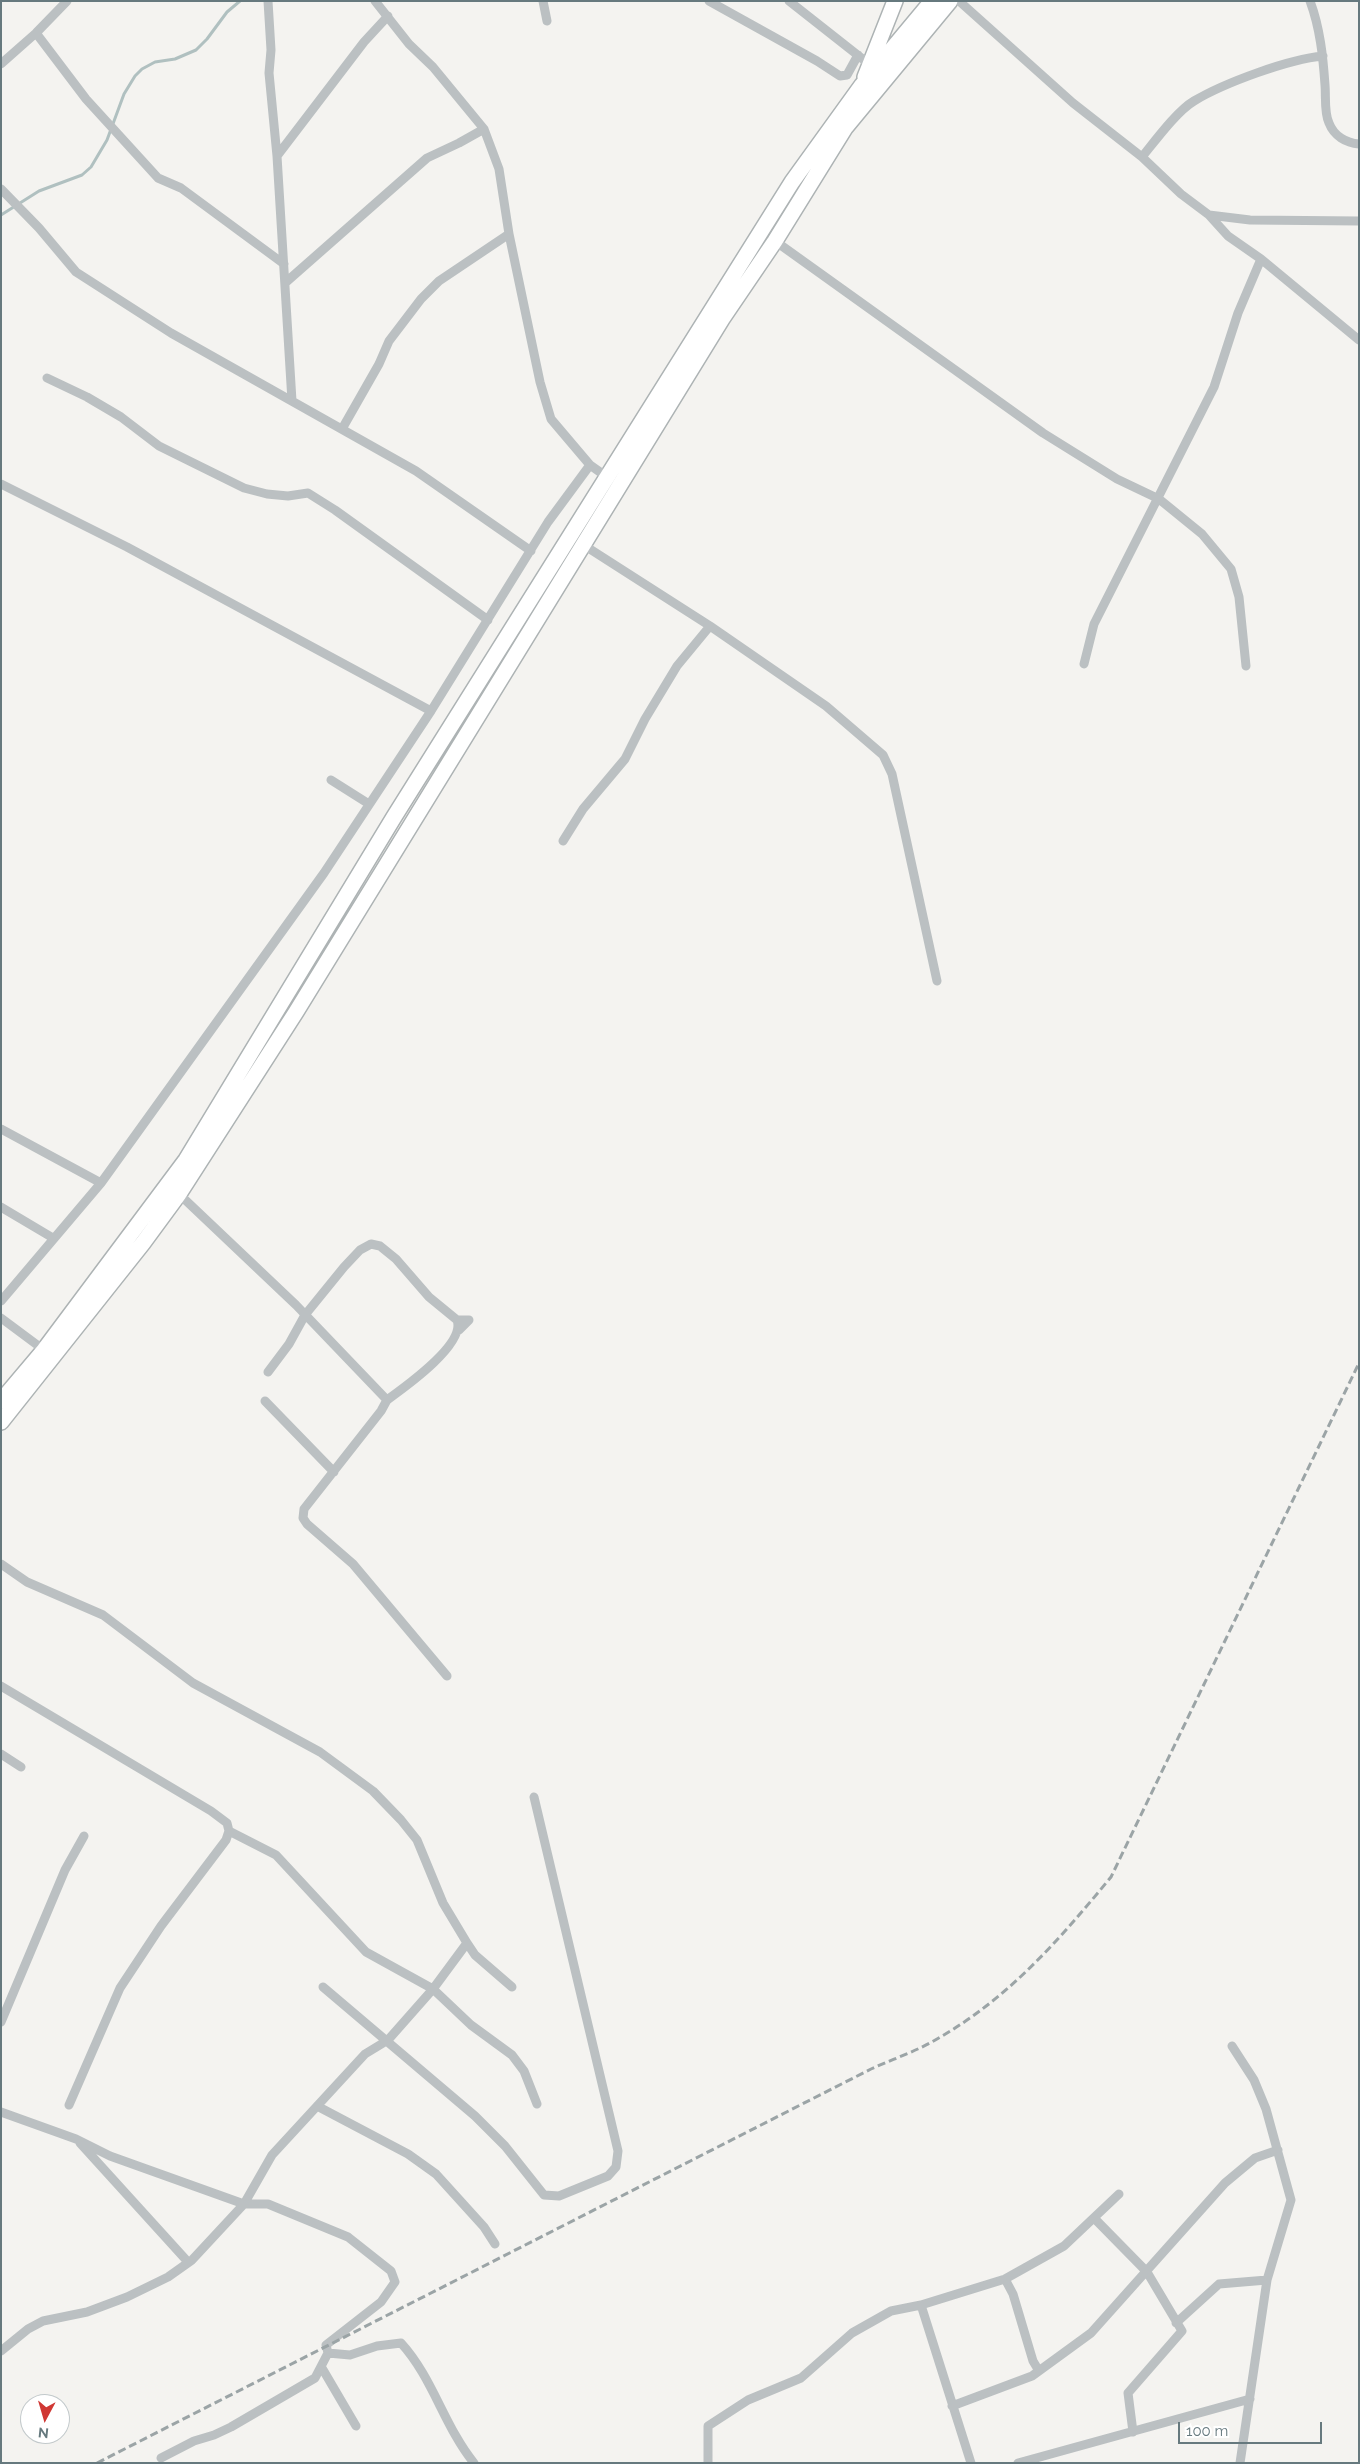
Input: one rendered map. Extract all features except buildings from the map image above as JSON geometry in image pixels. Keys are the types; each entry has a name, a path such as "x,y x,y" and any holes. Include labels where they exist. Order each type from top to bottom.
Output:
{"main road":[{"path":"862,85 863,60 895,1"},
{"path":"1,1401 44,1350 186,1160 394,817 792,182 862,85 932,1"},
{"path":"1,1422 143,1243 179,1194 296,1012 722,319 775,241 845,128 950,1"},
{"path":"282,1001 296,1012"}],"street":[{"path":"1,64 36,33 67,1"},
{"path":"268,1 271,50 269,73 278,156 292,401"},
{"path":"375,1 409,44 433,67 484,129 499,169 508,234 540,382 551,419 590,465 607,477"},
{"path":"543,1 546,21"},
{"path":"709,1 817,61 840,76 847,75 863,60 789,1"},
{"path":"959,1 1073,103 1142,157 1181,194 1209,214 1228,236 1261,259 1359,340"},
{"path":"1310,1 1317,19 1323,56 1328,122 1338,137 1349,143 1359,144"},
{"path":"278,156 364,42 388,16"},
{"path":"36,33 86,99 158,178 181,188 284,264"},
{"path":"1142,157 1158,137 1193,101 1274,67 1307,58 1323,56"},
{"path":"285,283 427,158 484,129"},
{"path":"1,189 39,228 76,272 171,334 416,471 532,551"},
{"path":"1209,214 1250,220 1359,221"},
{"path":"342,429 379,364 388,340 421,299 439,281 508,234"},
{"path":"775,241 1043,433 1117,478 1159,499 1202,534 1231,569 1239,597 1246,666"},
{"path":"1084,664 1094,624 1159,499 1214,387 1238,313 1261,259"},
{"path":"47,378 87,397 121,417 159,446 244,488 267,494 288,496 308,493 335,510 488,620"},
{"path":"1,1301 52,1238 101,1183 324,873 431,711 532,551 548,522 590,465"},
{"path":"1,484 127,547 431,711"},
{"path":"582,544 710,626 826,706 883,756 892,774 937,981"},
{"path":"563,841 583,809 625,759 644,719 677,666 710,626"},
{"path":"330,780 369,804"},
{"path":"1,1130 101,1183"},
{"path":"179,1194 305,1315 387,1400"},
{"path":"1,1207 52,1238"},
{"path":"268,1372 289,1344 305,1315 344,1267 360,1250 371,1244 380,1246 396,1259 429,1297 457,1320 459,1330 446,1348 416,1379 387,1400 381,1412 304,1509 303,1518 307,1524 353,1564 447,1676"},
{"path":"1,1318 44,1350"},
{"path":"265,1401 334,1472"},
{"path":"1,1564 27,1582 104,1615 193,1683 320,1752 373,1791 417,1840 443,1903 475,1955 512,1987"},
{"path":"1,1686 211,1810 227,1823 229,1831 222,1849 161,1926 120,1988 69,2105"},
{"path":"1,1754 21,1767"},
{"path":"322,1987 388,2040 410,2062 442,2087 494,2134 544,2195 565,2194 608,2176 616,2167 618,2151 534,1797"},
{"path":"229,1831 276,1855 366,1952 434,1989 471,2025 512,2055 524,2071 538,2104"},
{"path":"1,2022 65,1870 84,1836"},
{"path":"1,2351 28,2329 43,2321 87,2312 127,2297 168,2277 188,2262 244,2204 272,2154 365,2054 388,2040 434,1989 467,1943"},
{"path":"1232,2046 1254,2080 1266,2109 1291,2200 1267,2280 1240,2463"},
{"path":"317,2106 408,2154 436,2174 478,2221 495,2244"},
{"path":"1,2112 76,2139 110,2156 244,2204 268,2204 348,2237 391,2271 395,2282 381,2302 331,2340 326,2346 328,2353 322,2368 315,2378 231,2427 194,2441 161,2458"},
{"path":"76,2139 188,2262"},
{"path":"952,2406 1032,2376 1091,2333 1225,2182 1255,2158 1278,2150"},
{"path":"708,2463 708,2426 748,2400 801,2378 852,2333 892,2311 921,2305 1005,2279 1064,2246 1119,2194"},
{"path":"1094,2218 1147,2272 1182,2331 1128,2393 1134,2432"},
{"path":"1005,2279 1013,2294 1033,2361 1039,2370"},
{"path":"1176,2323 1219,2284 1267,2280"},
{"path":"921,2305 971,2463"},
{"path":"328,2353 350,2355 377,2346 401,2343 427,2377 453,2432 474,2463"},
{"path":"322,2368 356,2426"},
{"path":"1018,2463 1250,2399"}],"waterway":[{"path":"1,215 39,191 82,175 91,167 107,140 124,94 135,76 142,69 155,62 175,59 196,50 207,39 227,12 240,1"}],"railway":[{"path":"97,2463 871,2069 929,2043 963,2023 1010,1986 1052,1945 1111,1877 1359,1363"}]}
